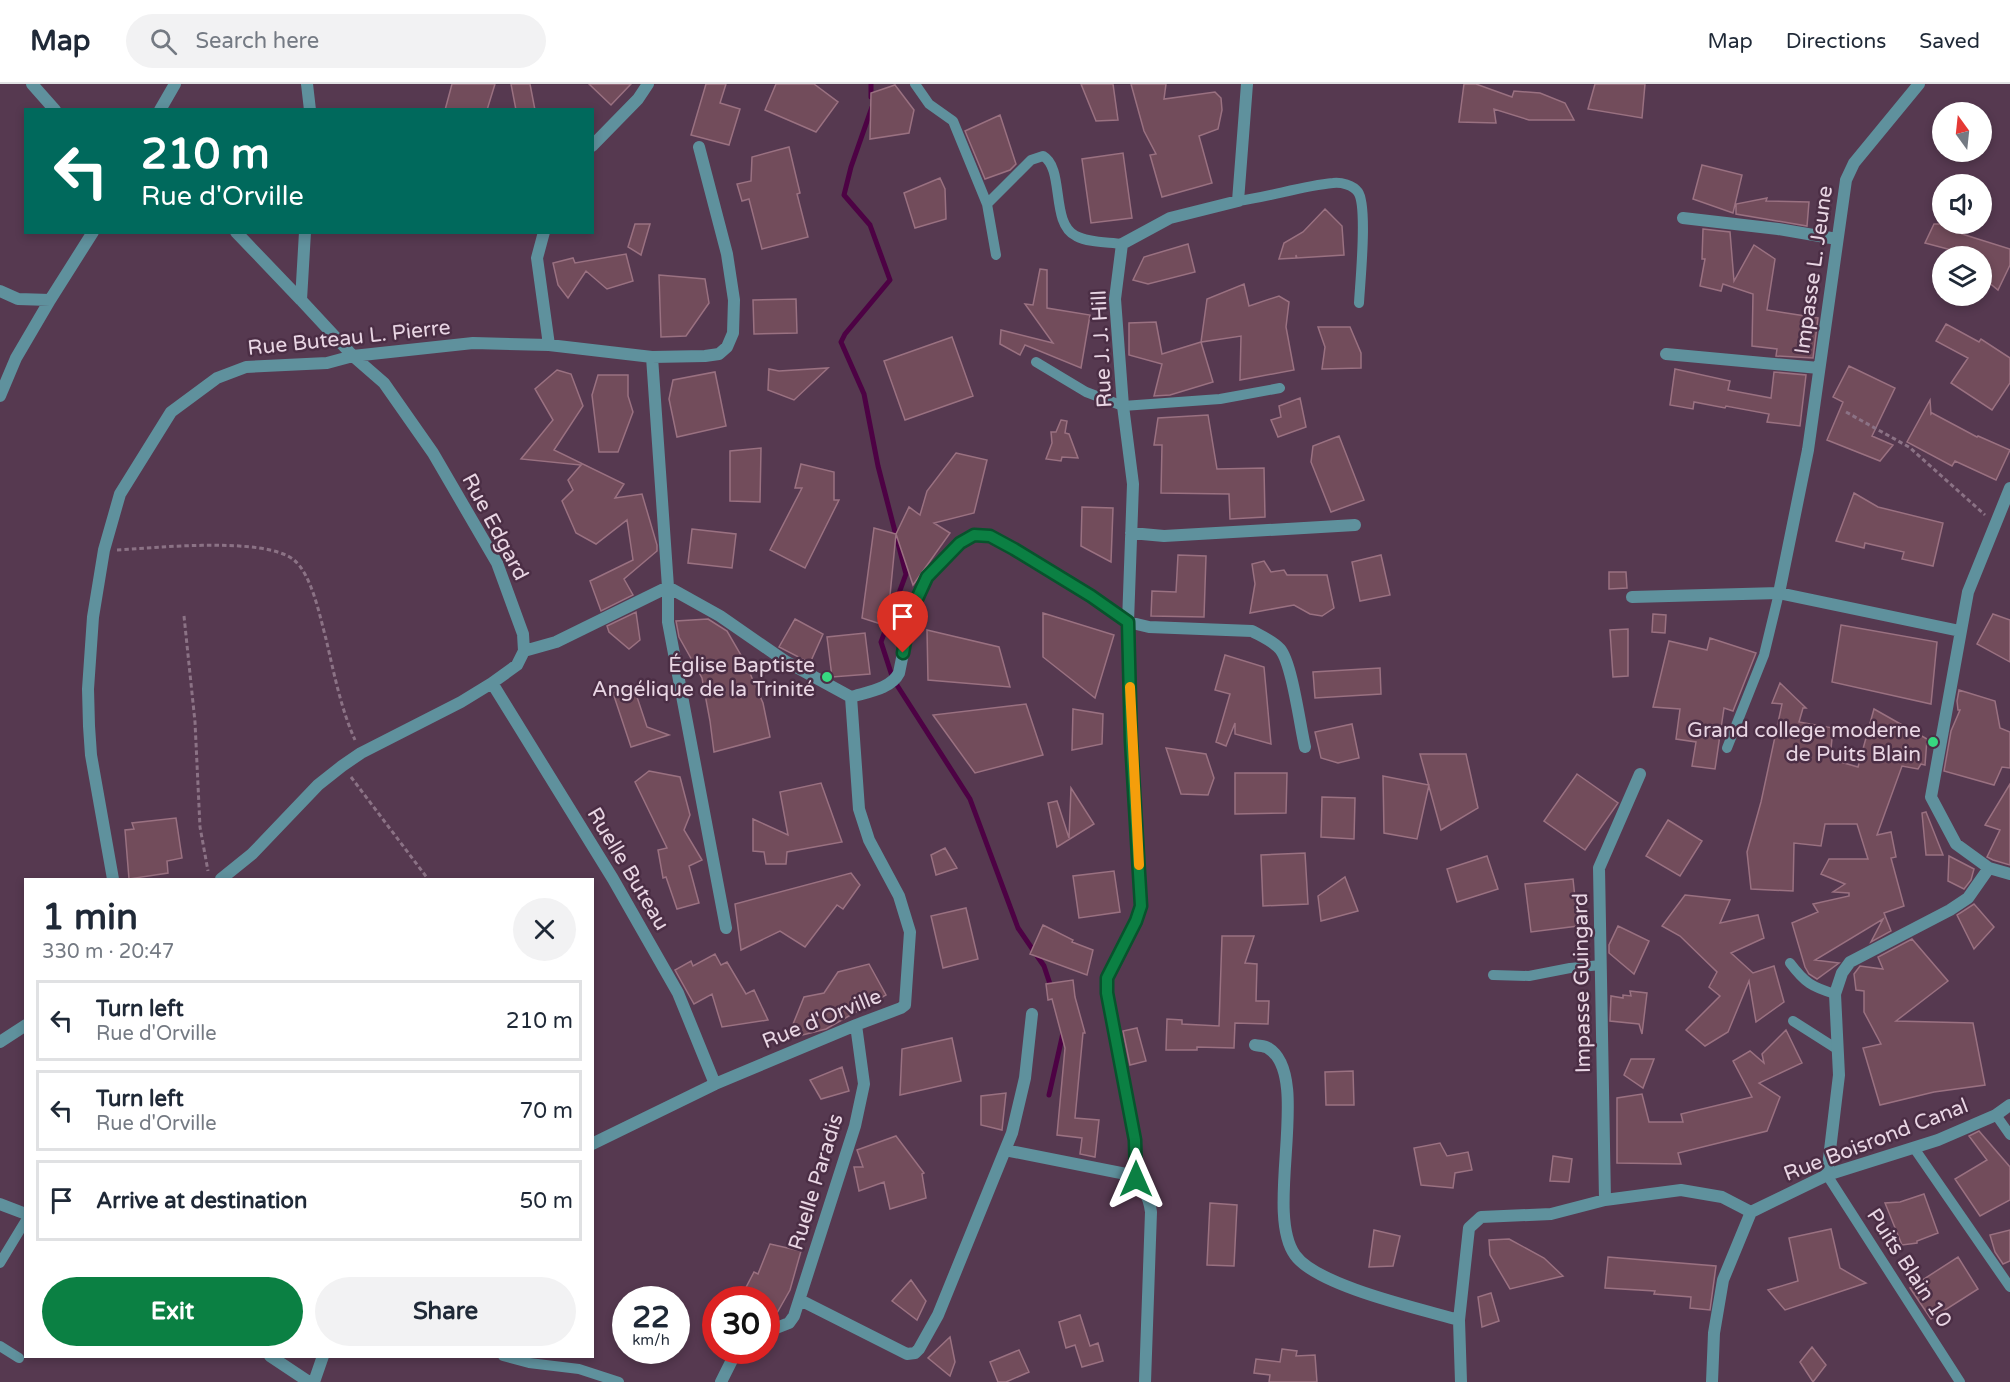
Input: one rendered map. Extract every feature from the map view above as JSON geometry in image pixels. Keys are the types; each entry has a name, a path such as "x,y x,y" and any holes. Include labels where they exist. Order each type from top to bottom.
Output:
{"street":[{"path":"32,84 52,108"},
{"path":"161,108 175,84"},
{"path":"307,84 310,108"},
{"path":"594,144 638,99 648,84"},
{"path":"1122,244 1170,218 1238,201 1247,84"},
{"name":"Impasse L. Jeune","path":"1779,592 1808,450 1846,180 1854,163 1919,84"},
{"name":"Rue Buteau L. Pierre","path":"113,878 89,726 88,689 93,617 104,550 120,494 171,412 217,378 246,367 327,363 353,356 473,344 549,345 652,357 719,354 726,347 733,333 734,300 727,254 699,147"},
{"path":"1683,218 1778,229 1837,239"},
{"path":"0,396 16,358 92,234"},
{"name":"Rue Edgard","path":"238,234 353,356 384,383 434,453 497,563 523,634 524,651"},
{"path":"301,300 305,234"},
{"path":"543,234 537,258 549,345"},
{"name":"Rue J. J. Hill","path":"1122,244 1115,299 1123,406 1132,484 1128,622"},
{"path":"0,291 18,298 50,300"},
{"path":"1666,354 1819,368"},
{"path":"652,357 668,587 668,622 726,928"},
{"path":"2010,488 1968,591 1931,797 1956,844 1989,868 2010,874"},
{"path":"1131,533 1164,536 1355,525"},
{"path":"668,587 720,616 784,661 851,697 893,681 899,673 910,614 927,577 960,543 974,535 990,536 1091,596 1128,622 1149,627 1252,631 1266,638 1280,648 1287,664 1305,747"},
{"path":"222,878 252,854 318,785 361,753 461,702 492,683 517,665 524,651 556,642 668,587"},
{"path":"1632,597 1779,592 1960,631"},
{"name":"Ruelle Buteau","path":"492,683 613,879 678,993 715,1084"},
{"name":"Rue d'Orville","path":"594,1143 715,1084 905,1005 910,932 899,896 869,840 859,809 851,697"},
{"name":"Impasse Guingard","path":"1605,1200 1599,868 1640,774"},
{"path":"1827,1175 1839,1075 1835,994 1842,973 1850,962 1950,910 1968,898 1989,868"},
{"path":"1136,1179 1135,1140 1107,993 1107,978 1136,921 1141,906"},
{"path":"800,1300 907,1354 915,1353 919,1349 938,1315 1012,1133 1025,1078 1032,1014"},
{"name":"Ruelle Paradis","path":"780,1327 789,1323 800,1300 823,1221 855,1126 864,1084 856,1025"},
{"path":"0,1042 24,1026"},
{"path":"1255,1045 1268,1048 1284,1068 1288,1100 1285,1233 1295,1256 1314,1272 1342,1285 1459,1320"},
{"name":"Rue Boisrond Canal","path":"1751,1212 1827,1175 1938,1140 1996,1114 2010,1105"},
{"path":"1005,1150 1126,1174 1136,1179 1146,1193 1151,1212 1144,1382"},
{"path":"1461,1382 1459,1320 1469,1228 1481,1217 1551,1214 1605,1200 1681,1190 1722,1197 1751,1212 1723,1280 1714,1333 1712,1382"},
{"path":"0,1204 24,1213"},
{"path":"273,1358 309,1382"},
{"path":"314,1382 321,1358"},
{"path":"721,1382 730,1364"}],"lane":[{"path":"915,84 930,104 953,121 987,204 996,255"},
{"path":"987,204 1031,160 1043,156 1048,159 1061,214 1074,236 1122,244"},
{"path":"1238,201 1335,182 1349,185 1358,192 1363,228 1359,303"},
{"path":"1036,362 1086,392 1123,406 1220,399 1280,388"},
{"path":"1727,748 1764,655 1779,592"},
{"path":"1128,622 1131,741 1141,906"},
{"path":"1790,963 1798,974 1814,988 1835,994"},
{"path":"1493,975 1529,976 1601,965"},
{"path":"1793,1021 1837,1049"},
{"path":"1996,1114 2010,1135"},
{"path":"1914,1148 2010,1287"},
{"name":"Puits Blain 10","path":"1827,1175 1960,1382"},
{"path":"0,1263 24,1224"},
{"path":"0,1346 19,1358"},
{"path":"510,1358 529,1363 579,1369 619,1382"}],"path":[{"path":"1846,412 1909,447 1995,524"},
{"path":"104,550 246,547 270,550 293,560 306,575 322,622 347,722 361,753"},
{"path":"184,616 195,722 200,827 210,878"},
{"path":"342,766 427,878"}],"building":[{"path":"452,84 495,84 488,108 446,108"},
{"path":"511,84 530,84 535,108 516,108"},
{"path":"589,84 631,84 611,105"},
{"path":"706,84 726,84 720,103 740,109 729,145 691,135"},
{"path":"776,84 814,84 838,102 816,132 765,110"},
{"path":"1081,84 1113,84 1118,120 1096,121"},
{"path":"1131,84 1166,84 1164,99 1215,92 1221,98 1222,110 1218,129 1199,136 1212,183 1162,197 1150,155 1156,154 1144,131"},
{"path":"1464,84 1476,84 1512,97 1514,91 1540,93 1565,103 1574,120 1529,120 1494,109 1496,123 1459,122"},
{"path":"1595,84 1645,84 1642,118 1588,109"},
{"path":"895,85 914,110 909,133 870,139 871,93"},
{"path":"1000,115 1016,164 1010,170 985,179 965,131"},
{"path":"789,147 800,193 797,194 808,237 762,249 749,199 742,201 737,184 751,181 752,157"},
{"path":"1123,153 1132,218 1091,223 1082,159"},
{"path":"1702,165 1742,175 1733,213 1693,199"},
{"path":"940,178 945,189 946,219 915,228 904,193"},
{"path":"1767,198 1766,201 1809,202 1807,226 1736,214 1736,204"},
{"path":"1325,209 1342,226 1344,255 1297,258 1296,255 1296,258 1279,259 1284,243 1303,232"},
{"path":"635,224 650,224 641,255 628,247"},
{"path":"1932,228 1932,234 1962,234 2010,249 2010,265 1998,290 1992,285 1992,246 1936,246 1925,243"},
{"path":"1703,229 1730,232 1734,281 1754,245 1775,259 1767,310 1818,318 1813,358 1776,356 1777,349 1752,346 1753,294 1723,284 1721,291 1700,286 1705,259 1702,259"},
{"path":"1188,244 1195,272 1148,284 1133,280 1144,257"},
{"path":"626,254 633,281 607,289 586,271 568,298 558,285 553,263 573,258 575,263"},
{"path":"1040,269 1047,270 1047,308 1090,315 1081,368 1025,345 1020,355 1000,344 1001,330 1053,343 1025,304 1033,305"},
{"path":"659,275 705,279 709,303 686,336 661,337"},
{"path":"1244,284 1249,306 1279,296 1289,302 1286,327 1294,370 1240,380 1241,336 1201,342 1207,299"},
{"path":"796,299 797,333 754,334 753,300"},
{"path":"1156,322 1162,354 1201,342 1213,382 1170,395 1154,396 1162,364 1129,355 1129,323"},
{"path":"1946,324 1979,342 1981,339 2010,358 2010,383 1992,410 1951,383 1968,358 1936,341"},
{"path":"1318,327 1350,327 1361,353 1361,368 1322,369 1325,347"},
{"path":"952,337 973,396 905,420 884,361"},
{"path":"1849,366 1895,388 1872,436 1893,445 1880,461 1827,440 1843,402 1833,397"},
{"path":"828,368 794,400 768,390 769,369 779,371"},
{"path":"1675,369 1730,381 1728,390 1771,398 1774,372 1806,375 1800,426 1767,422 1769,414 1726,406 1725,408 1694,402 1693,409 1670,405"},
{"path":"557,370 571,374 583,406 554,450 624,484 615,498 642,494 657,545 657,551 624,579 633,595 601,611 590,581 633,560 627,520 596,544 576,533 562,501 573,490 568,480 581,465 521,459 553,420 535,389"},
{"path":"715,372 726,426 677,437 669,399 673,380"},
{"path":"598,375 628,375 628,396 633,412 618,452 599,452 592,395"},
{"path":"1300,398 1306,427 1278,437 1271,420 1281,417 1279,406"},
{"path":"1930,400 1931,414 1977,437 2010,450 1996,480 1955,461 1952,466 1907,442"},
{"path":"1208,415 1217,469 1264,468 1265,517 1230,519 1229,494 1161,493 1162,445 1154,445 1158,418"},
{"path":"1061,420 1067,421 1065,433 1069,434 1078,458 1062,457 1061,461 1046,459 1052,443 1051,432 1056,432"},
{"path":"1339,436 1364,500 1331,512 1311,462 1313,446"},
{"path":"761,448 760,502 730,501 730,451"},
{"path":"956,453 987,460 974,513 934,523 950,533 913,585 896,534 909,507 920,515 927,491"},
{"path":"801,464 834,472 834,500 839,500 805,568 770,550 802,488 795,488"},
{"path":"1854,493 1878,507 1943,523 1933,566 1902,559 1904,552 1865,543 1864,548 1836,541"},
{"path":"1082,507 1113,508 1111,562 1081,546"},
{"path":"874,528 896,534 887,626 862,618"},
{"path":"692,529 736,534 732,568 688,563"},
{"path":"1178,555 1206,556 1204,617 1151,616 1152,591 1176,592"},
{"path":"1381,555 1390,595 1360,601 1352,562"},
{"path":"1264,561 1271,572 1284,570 1287,575 1327,575 1334,608 1322,616 1310,614 1294,605 1250,613 1255,584 1252,564"},
{"path":"1609,572 1626,572 1627,588 1609,589"},
{"path":"636,612 640,640 629,649 609,632 607,626"},
{"path":"1043,613 1114,635 1095,698 1043,657"},
{"path":"1653,614 1666,615 1665,633 1652,632"},
{"path":"1993,614 2010,620 2010,662 1977,644"},
{"path":"708,619 727,631 745,662 763,703 770,737 714,752 702,678 679,637 676,621"},
{"path":"795,619 823,634 810,663 779,647"},
{"path":"1841,625 1937,642 1931,704 1832,682"},
{"path":"1628,629 1628,676 1613,677 1610,630"},
{"path":"927,630 999,647 1010,687 928,680"},
{"path":"865,633 870,674 832,677 827,637"},
{"path":"1710,638 1756,653 1733,711 1724,708 1715,769 1692,766 1696,742 1676,739 1680,709 1653,707 1669,641 1707,650"},
{"path":"1225,655 1264,667 1271,744 1235,734 1235,723 1226,746 1216,742 1230,694 1215,690"},
{"path":"1380,668 1381,694 1315,698 1313,672"},
{"path":"1780,683 1806,708 1803,708 1799,722 1833,728 1830,759 1858,767 1874,709 1927,739 1925,765 1921,764 1918,769 1902,766 1877,835 1891,832 1896,857 1891,858 1904,906 1884,913 1891,931 1871,942 1883,919 1815,960 1839,963 1817,979 1809,974 1805,967 1792,923 1818,912 1813,904 1849,896 1849,893 1833,892 1845,884 1821,874 1829,859 1868,859 1857,824 1825,824 1821,846 1794,843 1793,891 1751,889 1747,852 1761,802 1782,704 1772,703"},
{"path":"633,685 647,727 669,735 631,747 613,693"},
{"path":"1959,690 1995,701 2000,728 2010,732 2010,768 2002,767 1994,785 1944,771 1951,731 1960,710 1958,710 1957,701"},
{"path":"1026,704 1043,755 975,773 933,715"},
{"path":"1073,709 1103,714 1102,744 1072,750"},
{"path":"1352,724 1359,758 1338,763 1321,758 1315,732"},
{"path":"1166,748 1206,754 1214,778 1208,795 1181,794"},
{"path":"1420,754 1466,754 1478,808 1441,830"},
{"path":"649,771 680,777 690,815 684,830 702,860 689,866 699,903 677,909 666,877 663,878 658,850 667,848 635,782"},
{"path":"1235,773 1287,773 1286,813 1235,814"},
{"path":"1577,774 1618,803 1585,850 1544,821"},
{"path":"1383,776 1429,785 1417,839 1384,833"},
{"path":"821,783 842,842 787,852 786,864 766,864 764,852 753,851 753,819 788,835 780,792"},
{"path":"2010,784 2010,865 1987,857 2000,830 1985,825"},
{"path":"1071,788 1094,824 1057,847 1048,803 1057,801 1069,838"},
{"path":"1322,797 1355,798 1354,839 1321,837"},
{"path":"1926,812 1943,855 1926,855 1922,813"},
{"path":"176,818 182,858 167,861 168,873 129,878 125,830 134,829 132,823"},
{"path":"1668,820 1702,841 1680,876 1646,856"},
{"path":"945,848 957,868 936,875 931,855"},
{"path":"1305,853 1308,904 1263,906 1261,855"},
{"path":"1487,856 1498,889 1457,902 1447,869"},
{"path":"1949,856 1974,869 1971,880 1964,889 1948,881"},
{"path":"1114,871 1120,912 1079,918 1073,876"},
{"path":"851,873 860,885 843,909 837,905 805,947 780,931 741,950 735,904"},
{"path":"1345,877 1358,911 1321,921 1318,896"},
{"path":"1573,879 1578,926 1531,932 1525,884"},
{"path":"1685,895 1730,900 1720,923 1758,915 1764,938 1731,953 1753,973 1774,966 1784,1002 1756,1022 1749,981 1728,1032 1705,1046 1686,1030 1720,996 1709,987 1717,972 1680,936 1662,926"},
{"path":"1974,904 1994,927 1974,949 1957,915"},
{"path":"966,908 978,959 943,968 931,916"},
{"path":"1043,925 1073,940 1072,942 1093,950 1087,975 1030,954"},
{"path":"1618,926 1649,941 1634,974 1609,953 1609,945"},
{"path":"1222,936 1254,936 1245,963 1257,964 1256,1001 1269,1001 1268,1024 1235,1023 1234,1048 1197,1047 1197,1050 1166,1050 1167,1019 1182,1020 1182,1024 1219,1026"},
{"path":"1912,939 1948,981 1896,1021 1973,1023 1985,1085 1934,1092 1880,1105 1863,1048 1881,1044 1864,1012 1864,991 1856,990 1854,974 1860,966 1883,969 1878,957"},
{"path":"715,954 721,965 727,962 746,994 754,990 768,1020 722,1027 712,994 694,1004 675,970 691,961 693,966"},
{"path":"869,964 886,995 826,1029 787,1039 804,997 824,993 838,972"},
{"path":"1073,980 1075,997 1085,1033 1083,1033 1075,1118 1099,1120 1095,1157 1080,1154 1082,1138 1057,1135 1065,1048 1052,999 1048,1000 1046,984"},
{"path":"1630,991 1647,993 1642,1034 1639,1024 1610,1021 1611,996 1623,998 1623,995 1631,996"},
{"path":"1137,1028 1146,1061 1130,1065 1123,1031"},
{"path":"1786,1030 1802,1063 1759,1083 1780,1097 1767,1131 1678,1153 1681,1164 1617,1163 1617,1098 1642,1094 1649,1122 1683,1122 1681,1114 1752,1097 1733,1061 1750,1051 1764,1063 1762,1054"},
{"path":"952,1038 961,1081 900,1095 902,1049"},
{"path":"1631,1059 1654,1059 1643,1088 1624,1075"},
{"path":"842,1067 849,1091 821,1099 810,1080"},
{"path":"1353,1071 1354,1105 1326,1105 1325,1072"},
{"path":"1006,1093 1002,1130 981,1125 981,1096"},
{"path":"1979,1131 2010,1167 2010,1200 1980,1216 1955,1179 1987,1160 1969,1136"},
{"path":"896,1136 924,1173 922,1174 926,1198 890,1209 884,1182 859,1191 854,1167 863,1167 857,1150"},
{"path":"1440,1143 1447,1156 1468,1152 1472,1170 1455,1173 1453,1188 1421,1185 1414,1148"},
{"path":"1553,1156 1572,1159 1569,1182 1550,1181"},
{"path":"1924,1194 1938,1233 1917,1241 1917,1243 1902,1245 1885,1203 1900,1202"},
{"path":"1210,1203 1237,1205 1234,1266 1207,1265"},
{"path":"1831,1229 1840,1268 1866,1283 1785,1310 1768,1290 1798,1281 1789,1238"},
{"path":"1374,1230 1400,1236 1393,1266 1369,1267"},
{"path":"2010,1230 2010,1261 2003,1264 1995,1252 1990,1235"},
{"path":"1509,1239 1544,1258 1563,1276 1510,1289 1490,1255 1489,1240"},
{"path":"770,1244 801,1251 790,1290 780,1308 780,1286 747,1286 754,1272 758,1274"},
{"path":"1608,1257 1716,1266 1710,1310 1690,1308 1691,1297 1654,1294 1655,1291 1605,1288"},
{"path":"1958,1257 1978,1289 1931,1319 1910,1288"},
{"path":"911,1280 926,1301 917,1320 892,1301"},
{"path":"1491,1293 1499,1321 1482,1327 1478,1297"},
{"path":"1080,1315 1090,1346 1098,1343 1103,1361 1082,1367 1075,1345 1066,1348 1059,1322"},
{"path":"950,1337 955,1362 950,1376 928,1358"},
{"path":"1812,1347 1826,1365 1813,1382 1800,1362"},
{"path":"1282,1349 1297,1351 1296,1356 1315,1355 1317,1382 1269,1382 1270,1375 1254,1373 1256,1359 1280,1362"},
{"path":"1019,1350 1029,1372 1006,1382 998,1382 990,1362"}],"waterway":[{"path":"871,84 871,97"},
{"path":"872,107 851,167 844,195 870,225 890,280 845,334 841,342 864,394 878,466 906,574 881,642 893,679 970,799 1018,928 1044,966 1052,990"},
{"path":"1049,1095 1063,1033"}],"slow traffic":[{"path":"1130,687 1139,865"}],"place":[{"name":"Église Baptiste Angélique de la Trinité","path":"827,677"},
{"name":"Grand college moderne de Puits Blain","path":"1933,742"}],"route":[{"path":"903,653 910,614 927,577 960,543 974,535 990,536 1014,549 1091,596 1128,622 1131,741 1141,906 1136,921 1107,978 1107,993 1135,1140 1136,1179"}]}
